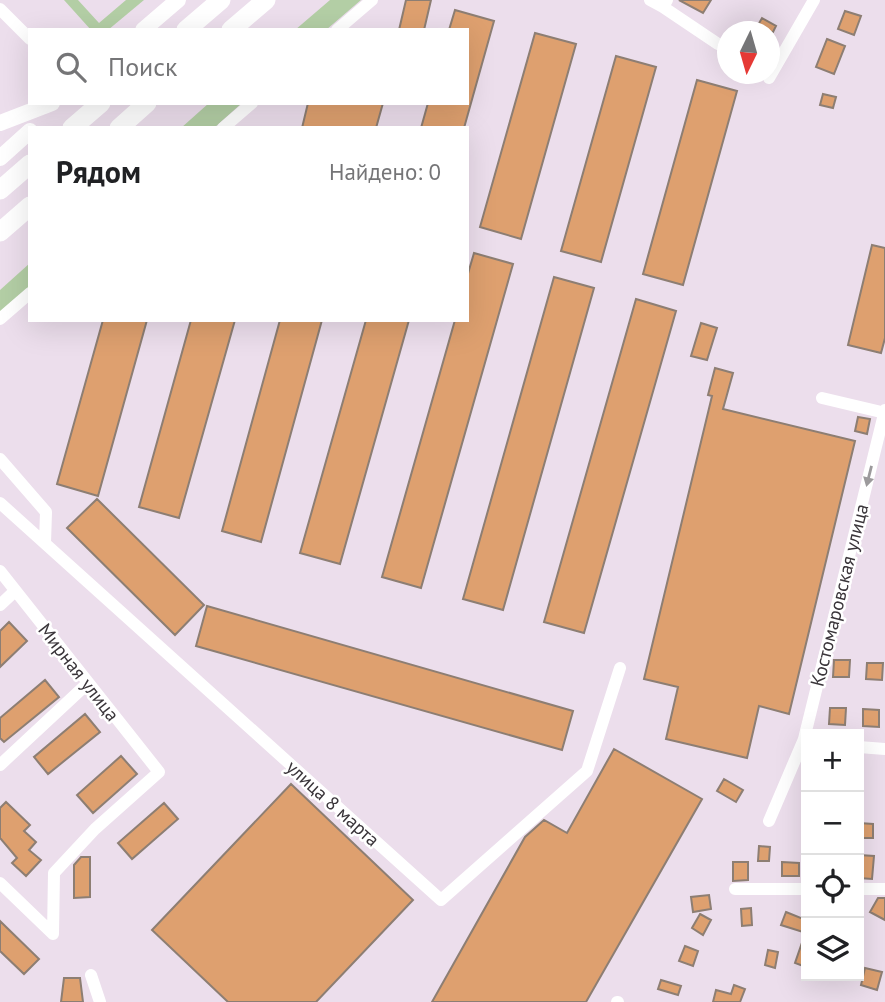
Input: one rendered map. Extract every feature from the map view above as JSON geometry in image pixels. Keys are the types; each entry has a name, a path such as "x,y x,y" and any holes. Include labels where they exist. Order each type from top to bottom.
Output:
{"highway":[{"path":"188,28 221,0"},
{"path":"234,28 266,0"},
{"path":"74,126 99,105"},
{"path":"121,126 145,105"},
{"path":"0,190 28,166"},
{"path":"0,232 28,208"}],"main road":[{"path":"145,28 178,0"},
{"path":"0,123 47,105"},
{"path":"35,126 59,105"},
{"path":"0,158 28,133"}],"street":[{"path":"339,28 372,0"},
{"path":"650,0 665,4 717,43"},
{"path":"780,59 814,0"},
{"path":"0,9 28,37"},
{"path":"225,126 250,105"},
{"path":"0,319 28,295"},
{"path":"822,398 885,412"},
{"name":"Костомаровская улица","path":"807,729 885,412"},
{"path":"0,459 46,512 45,543"},
{"name":"улица 8 марта","path":"0,503 441,900 587,771 620,668"},
{"name":"Мирная улица","path":"0,572 159,772 95,829 54,873 53,934 0,883"},
{"path":"0,605 15,591"},
{"path":"0,765 88,683"},
{"path":"864,747 885,749"},
{"name":"Костомаровская улица","path":"769,821 801,748"},
{"path":"735,889 801,889"},
{"path":"864,889 885,889"},
{"path":"91,975 100,1002"}],"green space":[{"path":"64,0 78,0 99,23 126,0 144,0 110,28 89,28"},
{"path":"330,0 361,0 328,28 297,28"},
{"path":"207,105 240,105 216,126 183,126"},
{"path":"28,265 28,290 0,314 0,290"}],"building":[{"path":"406,0 431,0 424,28 399,28"},
{"path":"679,0 711,0 703,13"},
{"path":"455,10 494,21 465,126 422,126 427,105 469,105 469,28 450,28"},
{"path":"845,11 861,16 854,35 838,29"},
{"path":"535,33 576,44 521,239 480,227"},
{"path":"827,39 845,46 834,74 816,67"},
{"path":"616,56 656,67 601,262 561,251"},
{"path":"697,80 737,91 683,285 643,274"},
{"path":"823,94 836,97 833,108 820,105"},
{"path":"308,105 382,105 377,126 302,126"},
{"path":"872,245 885,248 885,338 881,353 848,345"},
{"path":"474,253 513,264 421,588 382,577 454,322 469,322 469,270"},
{"path":"554,277 594,288 503,610 463,599"},
{"path":"636,299 676,311 584,633 544,622"},
{"path":"102,322 146,322 98,496 57,484"},
{"path":"190,322 234,322 179,518 139,507"},
{"path":"279,322 321,322 261,542 222,531"},
{"path":"365,322 408,322 340,564 300,553"},
{"path":"701,323 717,328 707,360 691,356"},
{"path":"715,368 733,373 723,409 855,441 789,714 759,706 747,758 666,739 678,687 644,679 712,396 708,395"},
{"path":"858,417 870,419 867,434 855,431"},
{"path":"97,499 204,605 175,635 67,528"},
{"path":"207,606 573,711 562,750 196,646"},
{"path":"9,622 27,641 0,667 0,631"},
{"path":"834,660 850,660 849,677 833,677"},
{"path":"867,663 883,663 882,680 866,679"},
{"path":"45,680 59,697 4,742 0,738 0,718"},
{"path":"830,708 846,708 845,725 829,724"},
{"path":"863,709 879,710 879,727 863,726"},
{"path":"85,714 100,732 48,774 34,757"},
{"path":"614,749 702,799 586,1002 432,1002 525,837 544,820 567,833"},
{"path":"121,756 137,774 93,813 77,795"},
{"path":"724,779 743,790 736,802 717,791"},
{"path":"291,784 413,900 316,1002 228,1002 152,930"},
{"path":"6,802 30,825 24,831 36,842 29,850 41,860 26,876 12,863 17,858 0,838 0,808"},
{"path":"164,803 178,819 132,859 118,843"},
{"path":"864,823 873,824 873,838 864,838"},
{"path":"759,846 770,847 769,861 758,861"},
{"path":"864,855 874,856 872,879 864,878"},
{"path":"81,857 90,857 90,897 74,898 74,865"},
{"path":"733,862 748,862 748,880 733,881"},
{"path":"782,862 799,863 799,876 782,876"},
{"path":"709,895 711,909 693,912 691,897"},
{"path":"878,898 885,898 885,920 870,912"},
{"path":"751,908 752,925 742,926 741,909"},
{"path":"786,912 801,918 801,931 781,925"},
{"path":"700,914 711,920 703,935 692,928"},
{"path":"0,921 39,959 24,974 0,951"},
{"path":"685,946 698,951 693,966 679,961"},
{"path":"801,946 801,965 795,963"},
{"path":"768,950 778,952 775,968 765,965"},
{"path":"865,968 882,972 877,990 861,985"},
{"path":"64,978 80,978 83,1002 61,1002"},
{"path":"661,980 681,986 678,995 658,989"},
{"path":"734,985 745,989 740,1002 713,1002 716,990 731,994"}]}
